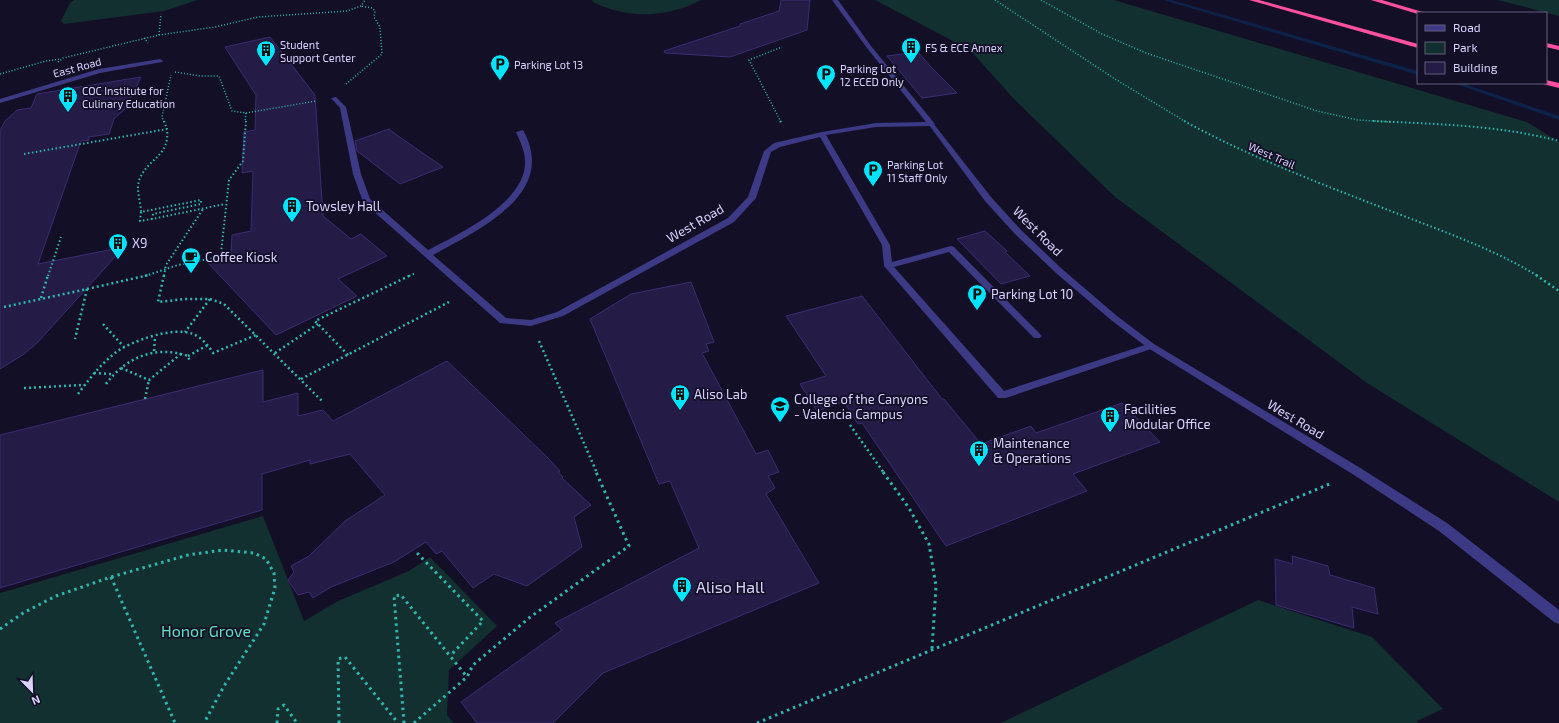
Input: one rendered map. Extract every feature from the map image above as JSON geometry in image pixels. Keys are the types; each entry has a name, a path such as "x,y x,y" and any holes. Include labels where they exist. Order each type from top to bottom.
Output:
{"highway":[{"path":"1252,0 1417,46"},
{"path":"1374,0 1419,12"},
{"path":"1547,45 1559,48"},
{"path":"1547,82 1559,86"}],"street":[{"path":"835,0 869,47 931,124"},
{"name":"East Road","path":"0,101 98,71 160,61"},
{"path":"334,98 343,107 357,174 366,200 428,254 477,228 505,207 523,181 529,163 520,132"},
{"name":"West Road","path":"428,254 503,321 531,323 560,314 731,220 752,198 768,151 776,145 822,134 876,125 931,124 988,200 1018,232 1059,271 1114,318 1151,346 1358,472 1443,527 1559,618"},
{"path":"822,134 886,245 888,266 1002,395 1151,346"},
{"path":"888,266 951,249 1037,336"}],"path":[{"path":"361,6 365,0"},
{"name":"West Trail","path":"995,0 1130,89 1239,149 1304,178 1490,250 1541,277 1559,291"},
{"path":"1042,0 1102,34 1146,53 1318,111 1358,120 1472,126 1528,133 1559,141"},
{"path":"0,74 46,61 159,35 215,27 258,17 336,12 361,6 372,8 375,11 374,17 380,27 382,54 364,67 348,83 333,88 327,94 334,98"},
{"path":"159,35 161,14"},
{"path":"782,47 749,60 784,126"},
{"path":"55,64 63,58"},
{"path":"226,204 140,221 142,200 137,189 140,177 167,147 170,139 162,117 172,71 200,76 219,76 232,111 246,113 334,98"},
{"path":"4,307 155,274 165,270 214,258 221,253 229,180 243,161 246,113"},
{"path":"24,154 167,129"},
{"path":"141,212 201,200 201,204 153,214 152,219"},
{"path":"203,209 166,265 158,302 185,299 210,299 224,304 322,401"},
{"path":"41,299 61,237"},
{"path":"348,355 315,321 419,272 414,268"},
{"path":"75,340 87,289"},
{"path":"301,379 448,303 451,300 449,298"},
{"path":"185,332 210,299"},
{"path":"414,723 467,677 473,665 529,618 629,546 531,323"},
{"path":"103,324 124,347"},
{"path":"275,353 318,324"},
{"path":"78,394 93,372 124,347 155,337 185,332 201,339 208,345 213,353 256,335"},
{"path":"154,351 155,337"},
{"path":"188,356 208,345"},
{"path":"106,384 111,374 137,358 154,351 170,350 182,353 188,356 190,362"},
{"path":"145,399 149,380 182,353"},
{"path":"121,368 149,380"},
{"path":"93,372 111,374"},
{"path":"24,388 84,385"},
{"path":"850,425 910,508 929,544 936,586 932,649"},
{"path":"757,723 1358,472"},
{"path":"0,629 23,613 56,596 111,577 188,555 223,550 254,553 266,559 274,573 275,588 264,624 224,686 204,723"},
{"path":"417,553 482,621 450,656"},
{"path":"111,577 175,723"},
{"path":"404,723 394,596 401,595 467,677"},
{"path":"339,723 338,659 345,657 398,723"},
{"path":"278,723 278,709 284,705 297,723"}],"green space":[{"path":"74,0 198,0 164,11 64,24 61,21 70,3"},
{"path":"592,0 701,0 688,6 661,13 633,14 606,8 593,2"},
{"path":"875,0 1114,0 1527,122 1559,142 1559,502 1367,383 1115,197 1013,98 970,50"},
{"path":"1498,0 1559,0 1559,16"},
{"name":"Honor Grove","path":"263,516 304,621 338,601 409,571 430,557 497,626 449,670 447,715 454,723 0,723 0,593"},
{"path":"1258,600 1372,637 1443,709 1417,721 1418,723 1001,723"}],"building":[{"path":"781,0 810,0 807,30 730,57 665,53 664,51 740,26 740,24 779,11"},
{"name":"Towsley Hall","path":"270,37 315,95 323,216 351,239 361,234 387,256 338,279 357,296 276,335 208,263 231,254 232,235 251,231 253,171 242,173 244,132 255,130 256,95 225,47"},
{"path":"918,52 957,93 922,98 887,56"},
{"path":"141,77 126,108 114,119 109,134 89,137 89,140 81,141 38,264 124,247 38,342 24,354 0,369 0,131 5,121 17,110 31,108 37,94"},
{"path":"389,129 443,167 400,184 357,151 355,141"},
{"path":"985,231 1007,251 1005,252 1030,276 1001,284 957,239"},
{"path":"691,282 714,342 706,344 709,351 702,353 756,454 768,450 779,472 768,476 775,488 766,494 819,583 603,673 553,723 477,723 461,702 562,630 555,623 699,548 670,481 659,484 590,319 631,294"},
{"path":"862,296 942,399 944,399 981,444 1031,426 1036,433 1122,403 1160,442 1073,474 1087,491 946,546 862,423 858,424 844,402 817,411 800,384 826,376 786,316"},
{"path":"447,361 548,458 560,471 558,472 563,477 562,478 591,505 574,517 582,547 527,586 494,574 473,588 442,551 436,554 426,542 394,562 331,587 313,598 309,592 298,595 288,580 294,572 291,566 309,556 345,521 385,495 350,454 310,464 310,460 262,474 262,510 0,588 0,435 263,370 263,402 298,393 298,416 323,410 333,421"},
{"path":"1292,556 1328,566 1330,575 1374,588 1378,614 1352,607 1354,628 1276,605 1275,559 1293,564"}],"waterway":[{"path":"1166,0 1417,73"},
{"path":"1459,84 1559,118"}],"place":[{"name":"FS & ECE Annex","path":"911,64"},
{"name":"Student Support Center","path":"266,67"},
{"name":"Parking Lot 13","path":"500,81"},
{"name":"Parking Lot 12 ECED Only","path":"826,91"},
{"name":"COC Institute for Culinary Education","path":"68,113"},
{"name":"Parking Lot 11 Staff Only","path":"873,187"},
{"name":"Towsley Hall","path":"292,223"},
{"name":"X9","path":"118,260"},
{"name":"Coffee Kiosk","path":"191,274"},
{"name":"Parking Lot 10","path":"977,311"},
{"name":"Aliso Lab","path":"680,411"},
{"name":"College of the Canyons - Valencia Campus","path":"780,423"},
{"name":"Facilities Modular Office","path":"1110,433"},
{"name":"Maintenance & Operations","path":"979,467"},
{"name":"Aliso Hall","path":"682,603"}]}
